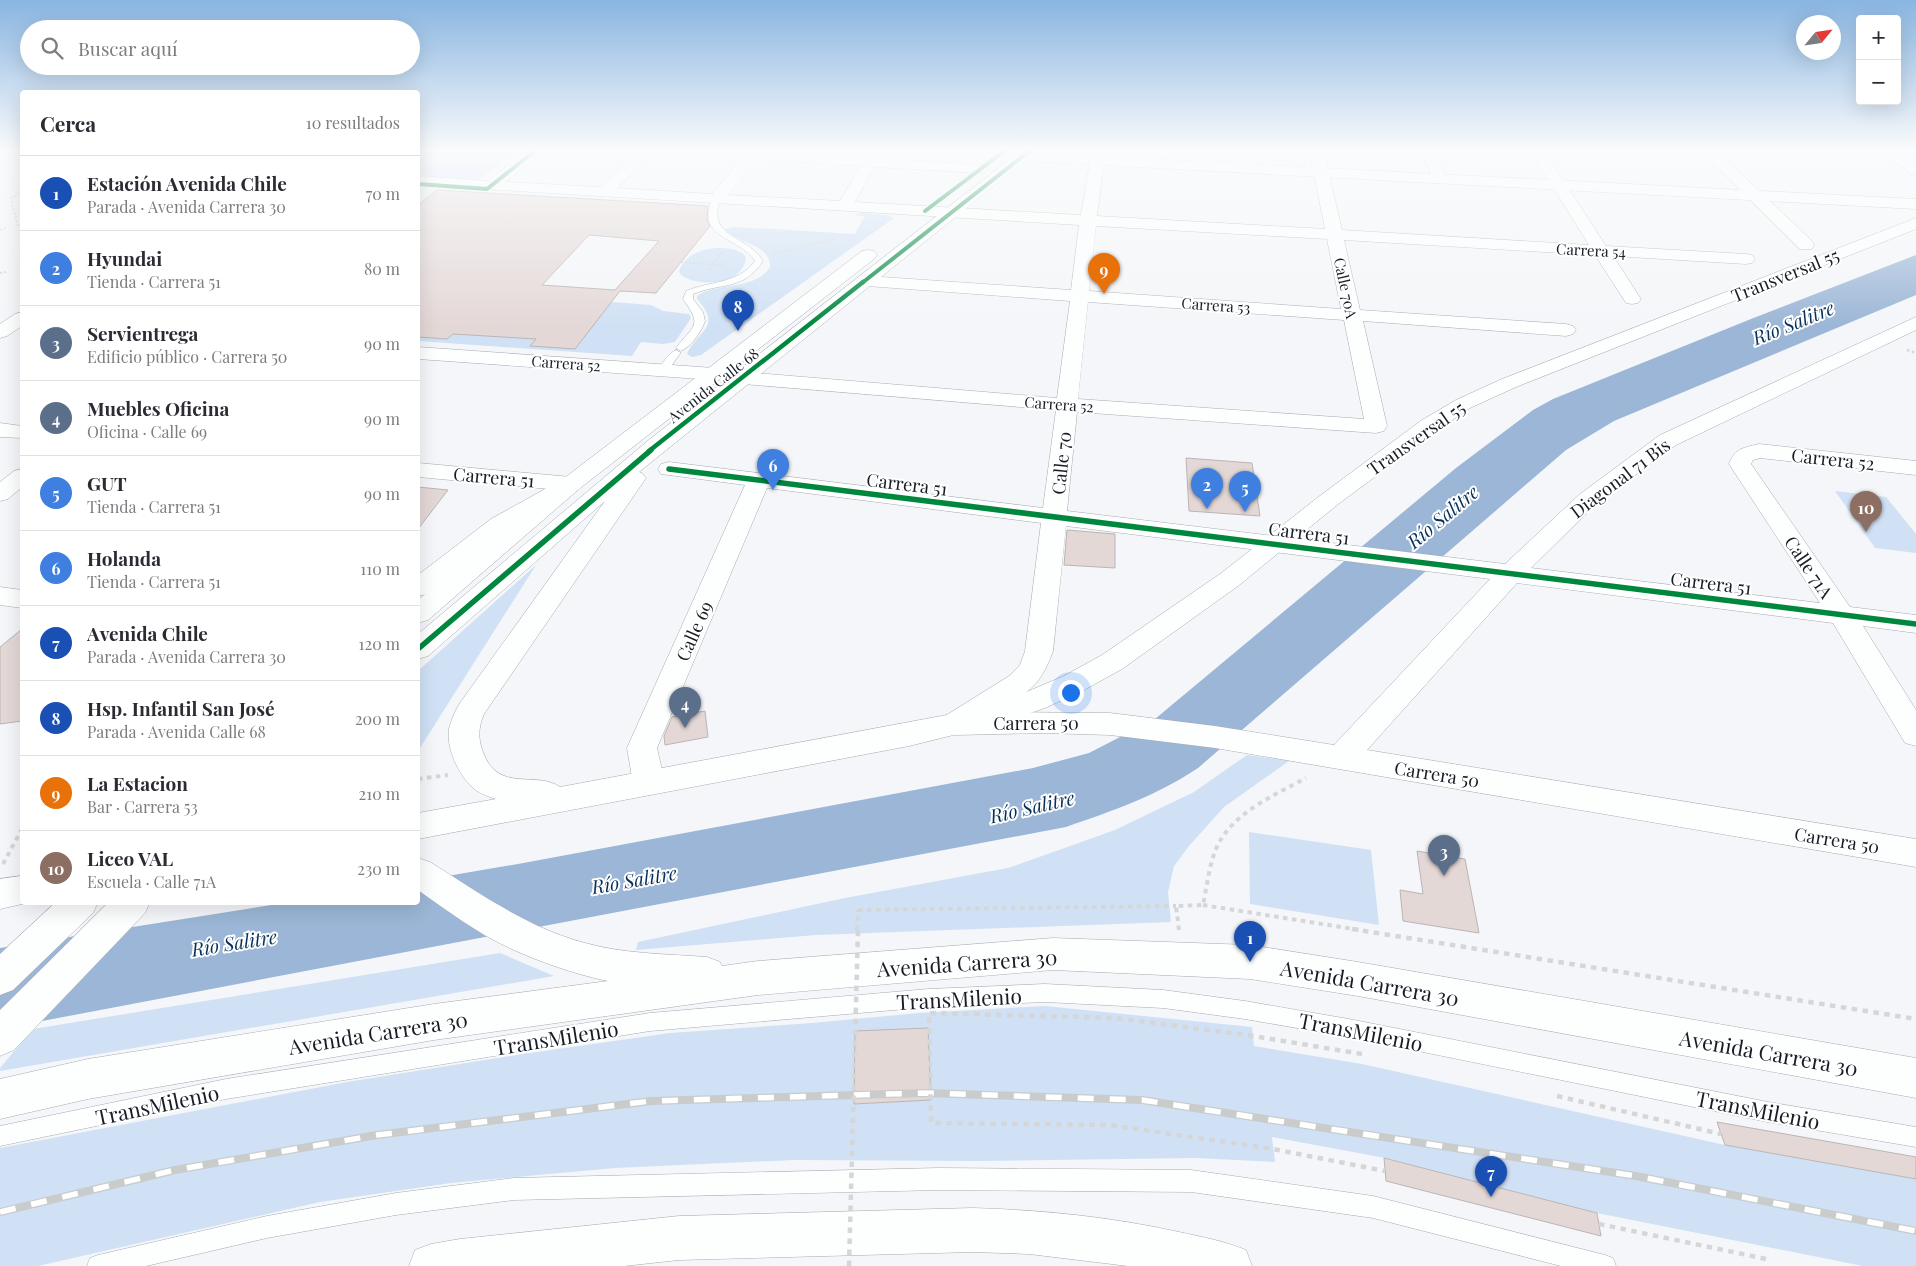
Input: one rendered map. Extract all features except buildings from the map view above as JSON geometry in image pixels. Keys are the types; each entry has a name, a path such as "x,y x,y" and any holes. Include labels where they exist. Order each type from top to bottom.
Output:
{"main road":[{"name":"Carrera 54","path":"866,208 1746,259"},
{"path":"902,230 929,208"},
{"name":"Avenida Calle 68","path":"420,647 664,457 743,378 957,208"},
{"name":"Calle 70","path":"956,724 1019,683 1032,670 1037,661 1090,208"},
{"name":"Calle 70A","path":"1329,208 1376,426"},
{"path":"1573,208 1632,299"},
{"path":"1768,208 1806,245"},
{"name":"Transversal 55","path":"956,724 1032,702 1093,674 1214,591 1407,442 1463,404 1509,383 1916,223"},
{"name":"Avenida Calle 68","path":"420,612 571,484 878,248"},
{"name":"Carrera 53","path":"867,281 1566,330"},
{"path":"0,318 20,319"},
{"path":"0,332 20,320"},
{"name":"Diagonal 71 Bis","path":"1342,758 1500,572 1588,499 1668,440 1916,323"},
{"name":"Carrera 52","path":"420,353 714,374"},
{"name":"Carrera 52","path":"743,378 1067,405 1376,426"},
{"path":"0,430 20,432"},
{"name":"Carrera 52","path":"1749,453 1771,452 1916,468"},
{"name":"Calle 71A","path":"1749,453 1743,456 1740,464 1841,614 1916,735"},
{"path":"580,798 528,794 507,790 491,783 476,772 463,742 464,724 470,711 664,457"},
{"name":"Carrera 51","path":"664,457 759,480 1916,624"},
{"name":"Carrera 51","path":"420,470 571,484"},
{"path":"0,494 20,478"},
{"name":"Calle 69","path":"649,783 642,748 759,480"},
{"path":"420,586 500,524 571,484"},
{"path":"0,596 20,599"},
{"name":"Carrera 50","path":"956,724 1044,722 1110,724 1278,747 1916,853"},
{"path":"420,826 580,798 956,724"},
{"name":"Avenida Carrera 30","path":"420,873 492,921 532,940 585,960 618,966 758,978"},
{"path":"0,894 20,891"},
{"path":"0,978 78,905"},
{"path":"0,1037 130,905"},
{"name":"Avenida Carrera 30","path":"0,1099 88,1080 434,1022 758,978 1053,954 1250,962 1358,979 1916,1078"},
{"path":"431,1266 460,1261 678,1238 973,1230 1029,1232 1087,1238 1136,1245 1230,1266"}],"lane":[{"path":"663,370 696,329 700,320 688,296 694,291 735,281 747,276 756,268 759,261 759,258 751,251 730,240 721,232 715,223 714,208"},
{"name":"TransMilenio","path":"0,1136 226,1089 650,1022 929,998 1044,993 1162,999 1245,1010 1363,1031 1768,1112 1916,1138"},
{"path":"98,1266 267,1227 396,1204 514,1190 939,1179 1191,1182 1373,1207 1605,1266"}],"path":[{"path":"14,208 18,226"},
{"path":"0,230 6,228"},
{"path":"759,258 841,237"},
{"path":"694,291 730,240"},
{"path":"681,262 756,268"},
{"path":"0,273 6,272"},
{"path":"1203,905 1218,846 1233,825 1256,807 1342,758"},
{"path":"0,869 20,833"},
{"path":"16,840 20,839"},
{"path":"849,1266 858,910 1203,905 1916,1020"},
{"path":"1176,906 1183,958"},
{"path":"1362,1054 1253,1036 1116,1018 930,1014 931,1123 1109,1125 1273,1148 1385,1171"},
{"path":"1557,1096 1721,1134"},
{"path":"1599,1224 1771,1260"}],"shaded area":[{"path":"861,213 888,215 894,218 701,355 692,357 687,354 706,328 708,322 708,316 697,296 714,289 755,280 770,267 769,259 765,253 759,248 730,234 725,229 735,227 855,234 865,216 854,215"},
{"path":"716,248 736,250 746,257 738,273 720,281 709,282 698,282 681,275 679,271 682,265 690,257 704,250"},
{"path":"496,293 651,305 663,311 689,314 691,318 675,342 663,344 641,342 632,356 420,341 420,337 447,339"},
{"path":"1835,491 1886,497 1916,534 1916,553 1875,548"},
{"path":"536,565 420,748 420,669"},
{"path":"1247,755 1289,761 1224,807 1174,866 1168,892 1171,922 816,935 636,950 638,942 845,898 1008,868 1115,830 1194,792"},
{"path":"1249,832 1371,850 1379,925 1250,904"},
{"path":"500,953 554,976 0,1071 0,1068 33,1029"},
{"path":"1045,1006 1252,1027 1254,1046 1362,1064 1725,1145 1916,1179 1916,1266 1863,1266 1597,1213 1385,1158 1272,1137 1275,1162 1195,1158 979,1161 794,1160 615,1168 451,1183 320,1202 38,1266 0,1266 0,1148 347,1082 670,1033 919,1013"}],"water":[{"name":"Río Salitre","path":"1916,255 1916,295 1614,421 1566,450 1198,768 1166,787 1134,802 1066,827 0,1029 0,948 271,905 420,905 420,881 1033,768 1089,753 1155,719 1456,468 1533,410 1553,399"}],"railway":[{"path":"0,1212 175,1170 377,1135 651,1101 924,1093 1142,1100 1636,1176 1916,1231"}],"cycle path":[{"path":"925,211 929,208"},
{"path":"420,647 658,444 957,208"},
{"path":"669,469 1916,624"}],"place":[{"name":"La Estacion","path":"1104,294"},
{"name":"Hsp. Infantil San José","path":"738,331"},
{"name":"Holanda","path":"773,490"},
{"name":"Hyundai","path":"1207,509"},
{"name":"GUT","path":"1245,512"},
{"name":"Liceo VAL","path":"1866,532"},
{"name":"Muebles Oficina","path":"685,728"},
{"name":"Servientrega","path":"1444,876"},
{"name":"Estación Avenida Chile","path":"1250,962"},
{"name":"Avenida Chile","path":"1491,1197"}]}
